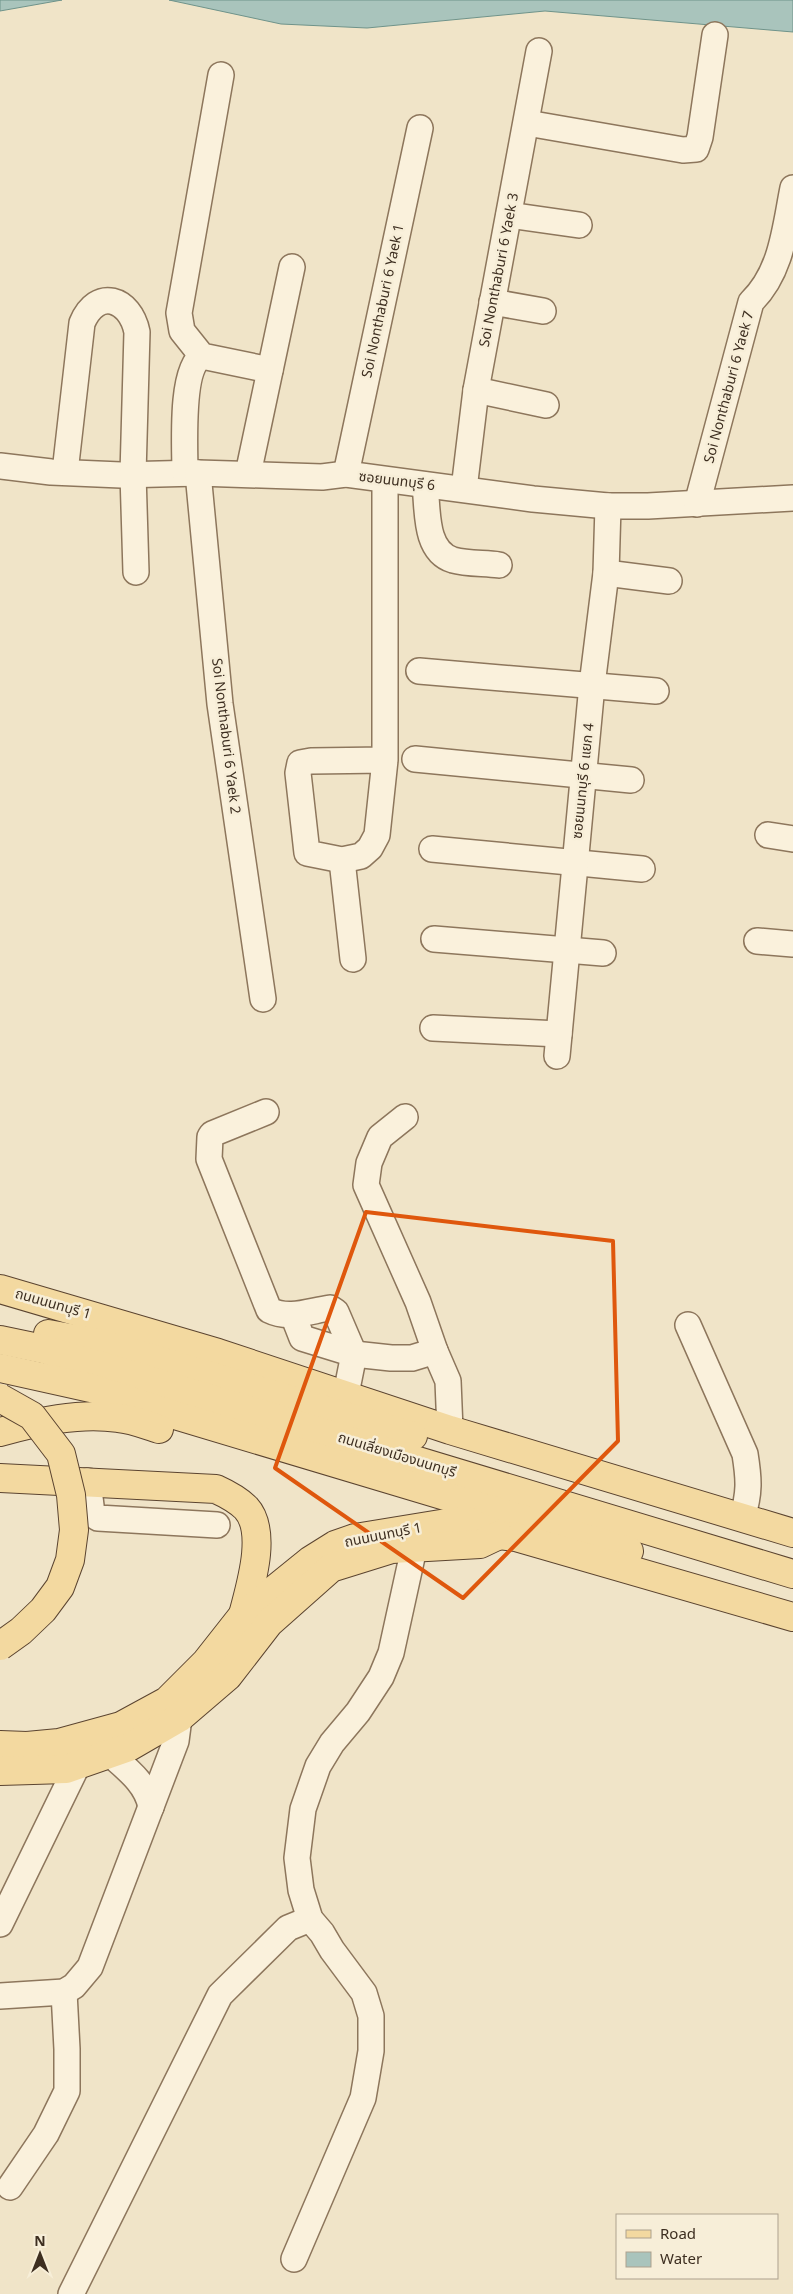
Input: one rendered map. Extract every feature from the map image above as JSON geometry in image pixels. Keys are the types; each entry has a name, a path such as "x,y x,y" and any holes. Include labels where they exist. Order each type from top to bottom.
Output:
{"main road":[{"name":"ถนนนนทบุรี 1","path":"0,1288 218,1353 450,1430 793,1533"},
{"path":"0,1304 102,1333 228,1380"},
{"path":"0,1334 46,1334 103,1344 793,1550"},
{"name":"ถนนเลี่ยงเมืองนนทบุรี","path":"0,1340 99,1365 793,1574"},
{"name":"ถนนเลี่ยงเมืองนนทบุรี","path":"0,1368 91,1388 178,1416 793,1601"},
{"path":"0,1398 32,1416 61,1454 71,1495 74,1530 70,1560 60,1587 22,1631 0,1646"},
{"path":"0,1432 38,1422 91,1417 119,1418 453,1514 499,1535 516,1537 793,1617"},
{"path":"0,1478 216,1489 234,1498 247,1509 254,1523 256,1551 251,1583 243,1614"},
{"name":"ถนนนนทบุรี 1","path":"0,1745 27,1746 60,1743 121,1726 167,1701 206,1662 243,1614 311,1560 335,1546 355,1538 465,1520"},
{"path":"0,1771 66,1769 129,1748 179,1718 228,1676 269,1623 331,1568 392,1549 480,1544 499,1535"}],"street":[{"path":"527,123 683,150 696,149 700,137 715,35"},
{"name":"Soi Nonthaburi 6 Yaek 3","path":"464,489 476,390 539,51"},
{"path":"221,75 179,313 182,331 202,356 270,370"},
{"name":"Soi Nonthaburi 6 Yaek 1","path":"346,474 420,128"},
{"name":"Soi Nonthaburi 6 Yaek 7","path":"697,504 751,302 762,292 772,277 778,260 793,188"},
{"path":"509,214 579,225"},
{"path":"248,474 292,267"},
{"path":"65,472 82,323 87,311 96,303 112,301 130,312 137,332 133,474 136,572"},
{"path":"492,302 543,311"},
{"name":"Soi Nonthaburi 6 Yaek 2","path":"202,356 196,359 190,377 187,396 192,473 220,704 263,999"},
{"path":"476,390 546,405"},
{"name":"ซอยนนทบุรี 6","path":"0,466 51,472 133,474 192,473 322,477 346,474 608,506 697,504 793,498"},
{"path":"384,760 311,761 299,765 299,782 307,853 342,860 361,856 370,848 377,835 384,760 385,480"},
{"path":"426,484 432,540 438,551 452,560 499,565"},
{"name":"ซอยนนทบุรี 6 แยก 4","path":"433,1028 558,1045 592,685 606,573 608,506"},
{"path":"606,573 669,581"},
{"path":"419,671 656,691"},
{"path":"416,759 631,780"},
{"path":"768,835 793,839"},
{"path":"432,849 642,870"},
{"path":"342,860 353,959"},
{"path":"434,939 602,953"},
{"path":"757,941 793,944"},
{"path":"266,1112 212,1134 210,1137 209,1160 269,1310 278,1314 293,1315 330,1308 336,1312 354,1354 346,1394"},
{"path":"405,1117 380,1137 369,1163 366,1185 418,1302 435,1352 448,1381 450,1430"},
{"path":"293,1315 302,1338 354,1354 412,1358 435,1352"},
{"path":"688,1325 745,1454 749,1477 749,1498 742,1518"},
{"path":"88,1481 92,1514 98,1518 217,1525"},
{"path":"294,2259 363,2098 371,2051 371,2016 364,1993 310,1919 301,1890 297,1858 303,1809 311,1782 332,1743 358,1712 381,1677 390,1653 414,1548"},
{"path":"0,1996 64,1992 74,1986 90,1967 176,1741 179,1718"},
{"path":"110,1754 141,1784 149,1797 151,1807"},
{"path":"0,1924 78,1764"},
{"path":"71,2294 220,1995 288,1928 310,1919"},
{"path":"10,2187 46,2134 67,2091 64,1992"}],"highlighted area":[{"path":"366,1212 613,1241 618,1441 463,1598 275,1468"}],"water":[{"path":"0,0 62,0 0,11"},
{"path":"169,0 793,0 793,32 545,11 367,28 281,24"}]}
